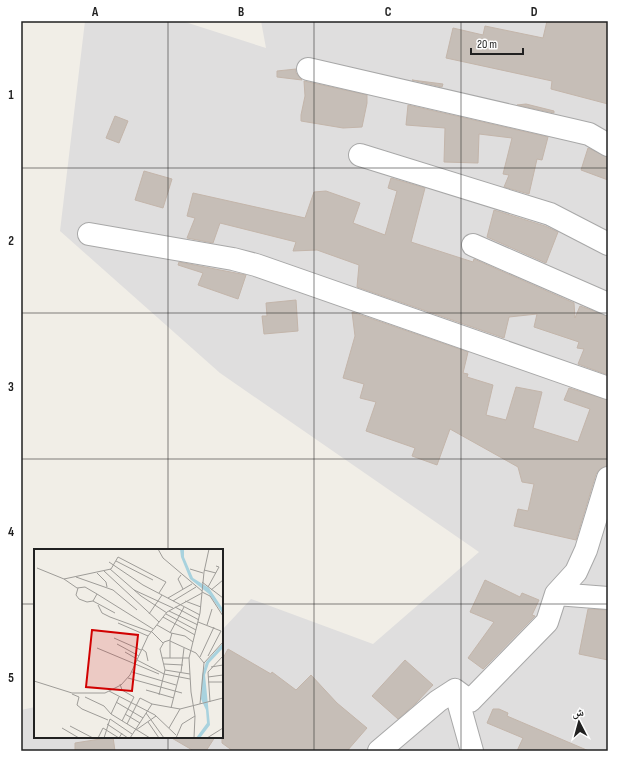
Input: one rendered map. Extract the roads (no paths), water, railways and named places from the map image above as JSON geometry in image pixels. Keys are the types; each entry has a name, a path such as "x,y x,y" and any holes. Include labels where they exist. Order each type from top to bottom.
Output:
{"street":[{"path":"308,69 589,134 608,145"},
{"path":"360,155 550,214 608,244"},
{"path":"89,234 233,259 256,265 608,388"},
{"path":"473,245 608,304"},
{"path":"455,690 470,701 547,622 556,594 576,572 603,510 608,478"},
{"path":"556,594 608,598"},
{"path":"379,751 438,701 455,690"},
{"path":"455,690 472,751"}]}
